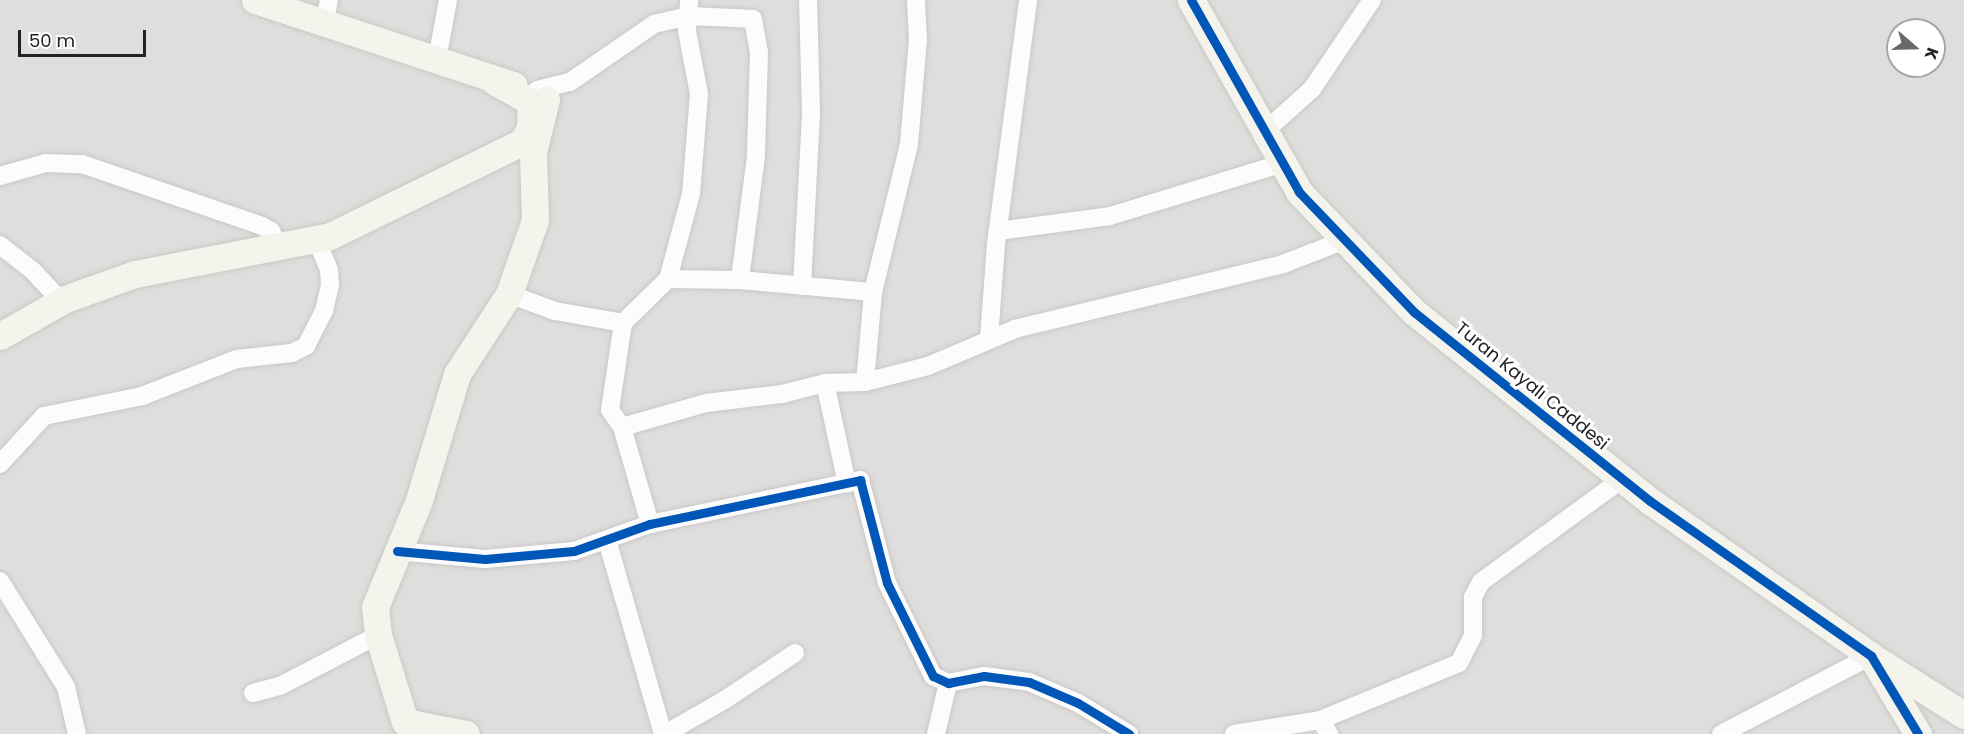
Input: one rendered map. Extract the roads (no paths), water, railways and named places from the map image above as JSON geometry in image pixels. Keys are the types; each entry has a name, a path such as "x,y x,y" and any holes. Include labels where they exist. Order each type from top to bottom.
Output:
{"street":[{"path":"255,0 327,11 437,59 538,98 570,82 654,24 690,8 753,19 759,52 756,156 740,280"},
{"path":"437,59 448,0"},
{"path":"802,286 811,113 808,0"},
{"path":"865,382 873,292 909,144 918,40 916,0"},
{"path":"989,339 998,231 1028,0"},
{"name":"Turan Kayalı Caddesi","path":"1191,0 1299,192 1414,312 1622,478 1871,656 1918,734"},
{"path":"1265,132 1312,89 1372,0"},
{"path":"650,524 622,427 610,410 623,323 668,279 692,194 699,94 687,31 690,8"},
{"path":"466,734 400,728 378,635 375,607 419,500 457,374 509,294 535,220 527,147 538,98"},
{"path":"0,336 61,301 135,274 317,240 343,231 527,147"},
{"path":"0,176 46,163 82,164 262,226 276,238 278,246"},
{"path":"998,231 1110,216 1283,163"},
{"path":"0,464 44,417 142,396 237,359 292,353 306,346 324,311 330,285 329,270 317,240"},
{"path":"622,427 706,403 782,394 825,383 865,382 928,366 1015,329 1283,264 1345,240"},
{"path":"0,245 33,271 61,301"},
{"path":"668,279 740,280 873,292"},
{"path":"509,294 555,311 623,323"},
{"path":"825,383 848,483"},
{"path":"1234,734 1325,727 1459,663 1473,636 1473,597 1481,582 1622,478"},
{"path":"397,551 485,559 574,551 650,524 860,480 886,583 911,638 933,676 948,683 984,676 1029,682 1078,703 1130,734"},
{"path":"607,540 664,734 726,699 795,653"},
{"path":"0,581 66,687 77,734"},
{"path":"253,693 280,686 378,635"},
{"path":"1721,734 1871,656 1964,716"},
{"path":"936,734 948,683"}]}
